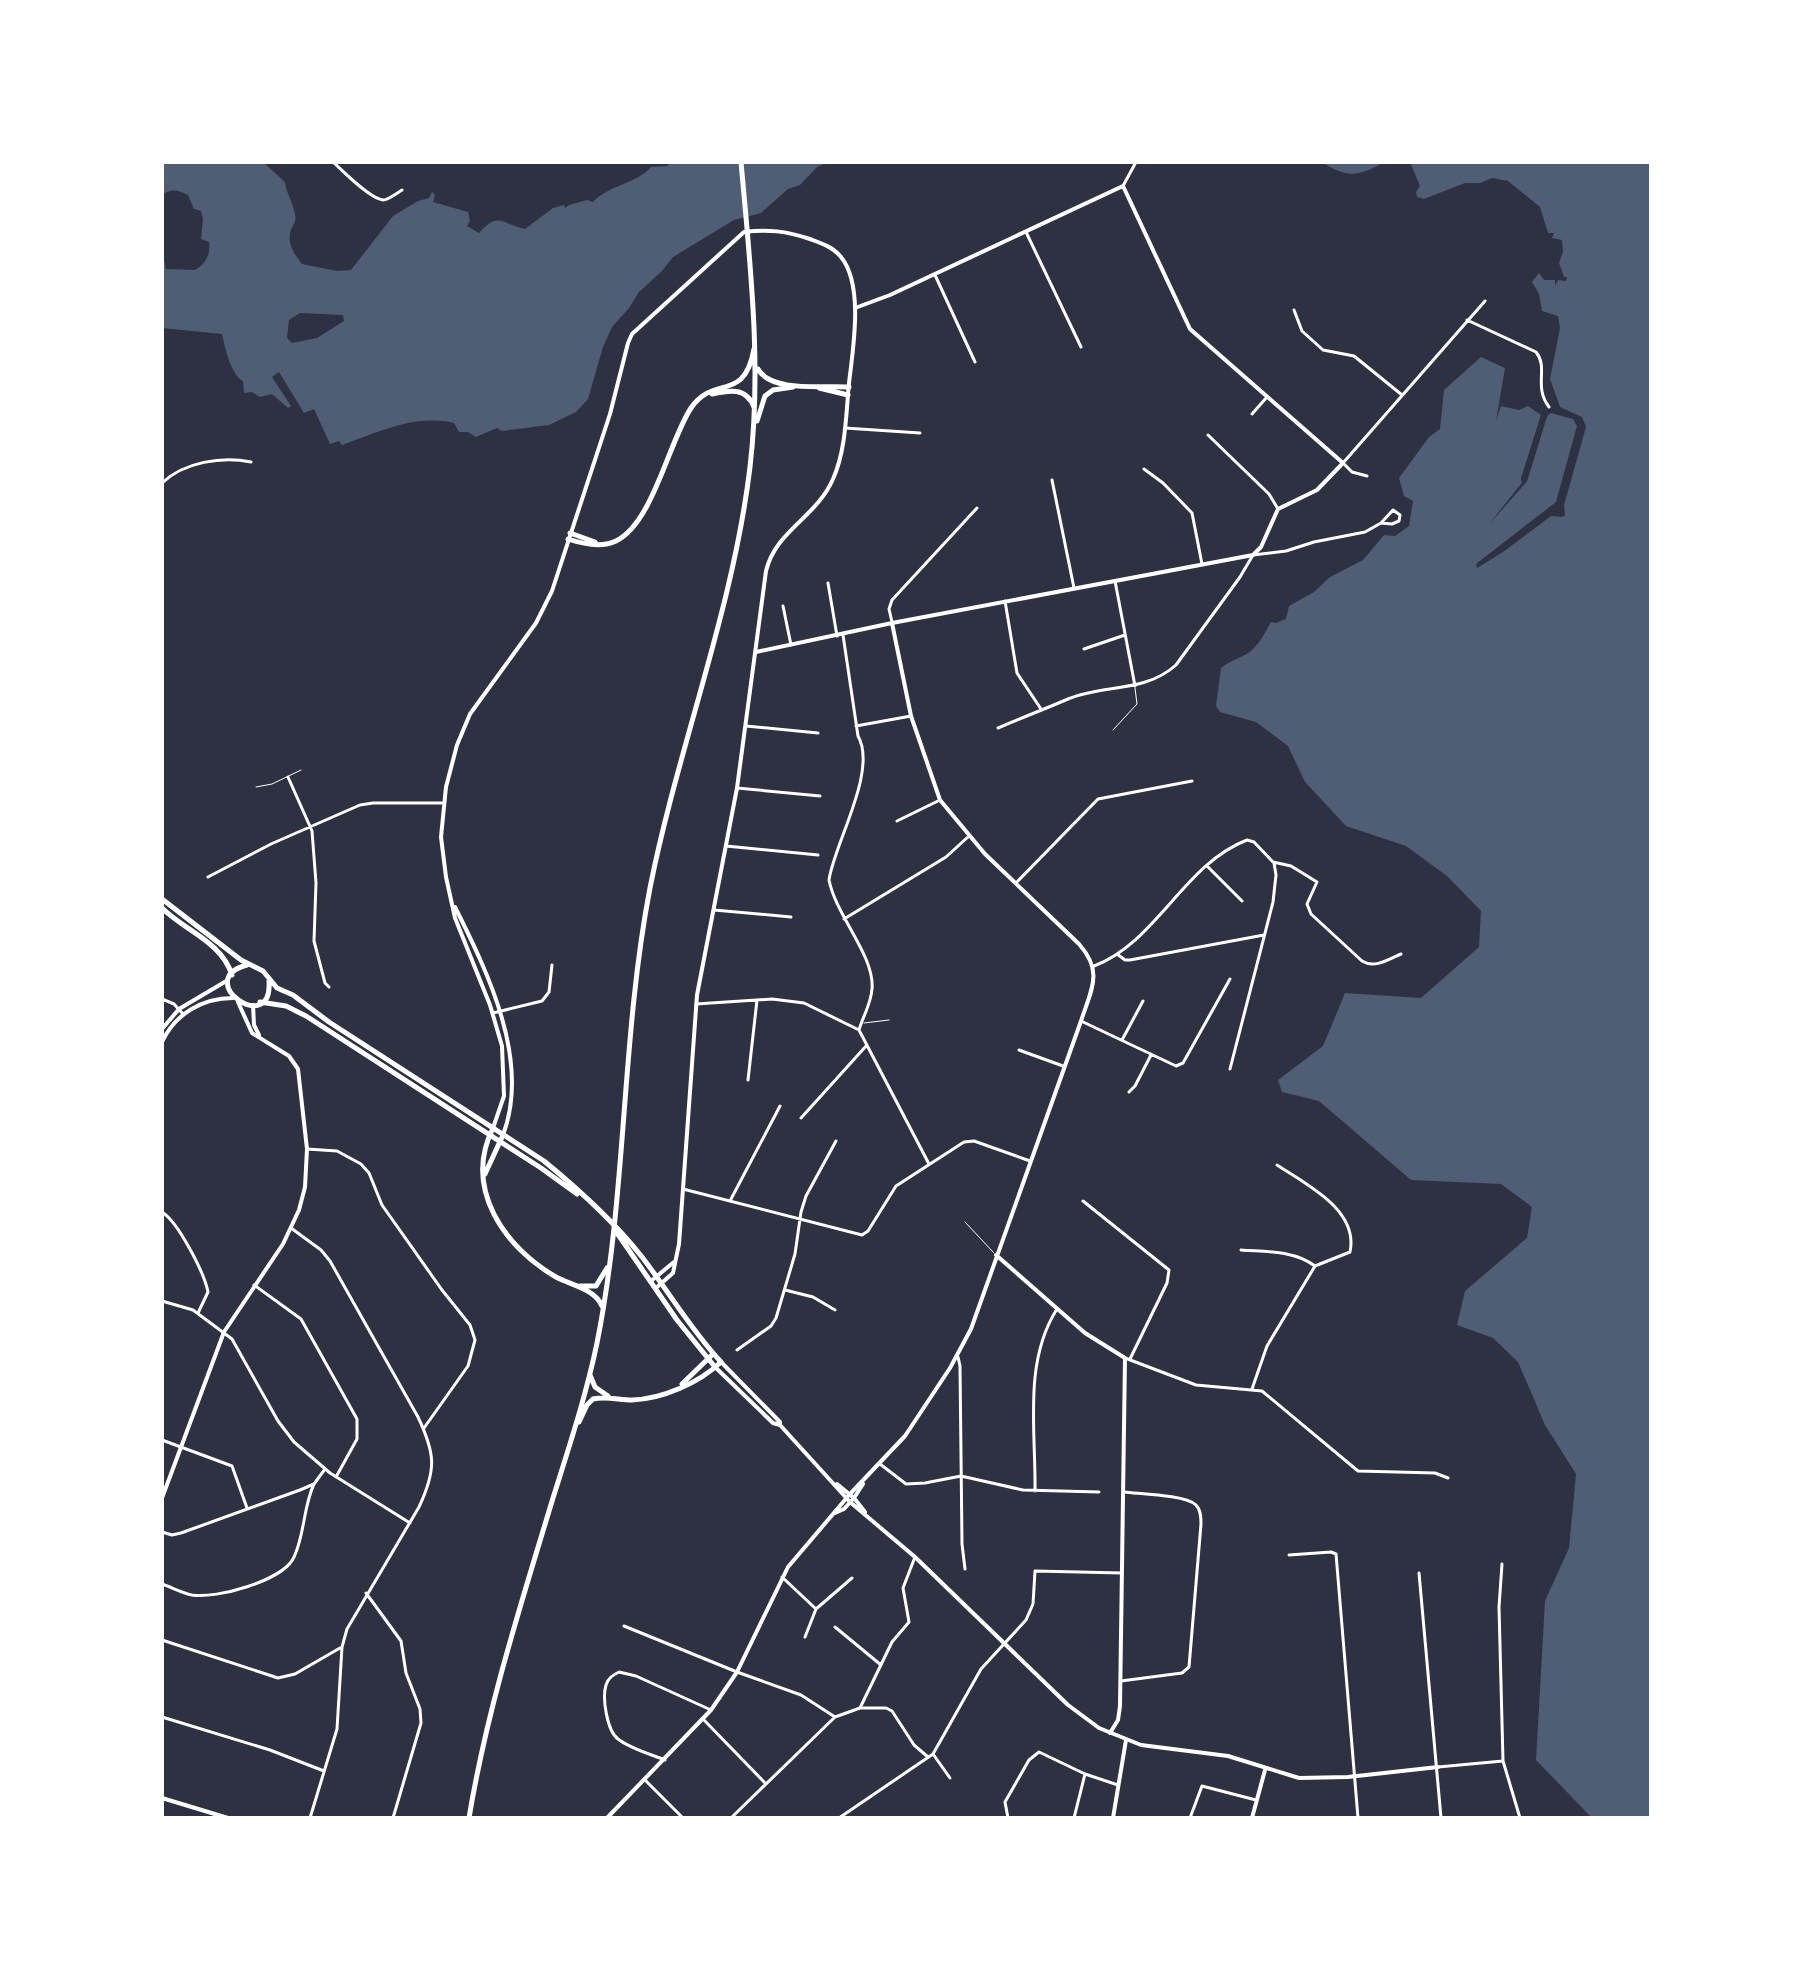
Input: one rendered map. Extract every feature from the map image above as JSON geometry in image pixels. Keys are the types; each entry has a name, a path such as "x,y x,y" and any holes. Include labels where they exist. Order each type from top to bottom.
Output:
{"main road":[{"path":"469,1818 490,1713 590,1374 610,1260 635,993 650,892 666,817 728,581 744,502 753,435 756,365 741,162"},
{"path":"569,536 585,544 604,544 625,535 637,520 662,473 691,409 703,396 739,382 747,375 755,340"},
{"path":"756,365 767,380 798,386 849,387"},
{"path":"753,435 765,396 773,390 798,386"},
{"path":"814,387 848,395"},
{"path":"703,396 742,392 748,396 755,410"},
{"path":"162,899 249,965 259,968 268,980 493,1128 501,1138 591,1204 625,1237 709,1360 718,1365"},
{"path":"162,908 211,945 227,962 231,976 229,987 235,1000 253,1005 260,1002 268,992 268,980"},
{"path":"231,976 239,968 249,965"},
{"path":"260,1002 280,1004 306,1016 489,1135 501,1138"},
{"path":"493,1128 483,1158 491,1209 513,1243 542,1269 597,1298 603,1311"},
{"path":"484,1178 501,1138"},
{"path":"571,1284 596,1286 610,1260"},
{"path":"659,1286 713,1354 718,1365"},
{"path":"678,1387 713,1354"},
{"path":"573,1433 589,1402 597,1398 641,1399 701,1378 718,1365"},
{"path":"590,1374 597,1390 613,1398"}],"street":[{"path":"333,162 380,199 402,190"},
{"path":"854,308 866,306 1123,186 1136,162"},
{"path":"1123,186 1190,329 1352,472 1367,476"},
{"path":"493,1128 502,1107 502,1046 493,1013 455,918 442,857 443,803 453,757 467,721 541,614 552,591 610,414 630,338 744,232 771,229 795,234 831,248 847,266 854,308 845,428 838,466 826,493 813,511 779,541 769,560 737,788 696,1004 679,1244 673,1273 659,1286"},
{"path":"1026,232 1081,347"},
{"path":"935,274 975,362"},
{"path":"998,728 1070,698 1155,680 1176,665 1261,547 1278,509 1317,490 1485,301"},
{"path":"1294,310 1302,331 1323,350 1354,356 1402,395"},
{"path":"1467,320 1536,352 1541,363 1541,396 1549,407"},
{"path":"1252,414 1267,397"},
{"path":"845,428 920,433"},
{"path":"1208,435 1269,494 1278,509"},
{"path":"162,483 188,467 225,459 251,462"},
{"path":"1144,469 1163,483 1192,513 1202,564"},
{"path":"1052,480 1074,588"},
{"path":"607,1818 711,1710 737,1672 782,1577 808,1541 850,1498 922,1413 957,1355 971,1329 1092,989 1094,966 1079,944 969,836 940,800 911,716 889,609 892,600 977,508"},
{"path":"756,652 1005,601 1275,553 1359,534 1381,523 1393,510 1400,515 1399,521 1392,524 1381,523"},
{"path":"1115,581 1135,686"},
{"path":"828,583 862,751 859,781 847,828 829,880 844,919 872,974 872,995 859,1030"},
{"path":"1005,601 1017,673 1042,709"},
{"path":"783,606 791,646"},
{"path":"1084,649 1125,635"},
{"path":"856,726 911,716"},
{"path":"746,726 818,733"},
{"path":"288,777 312,827 316,882 314,941 325,983 329,987"},
{"path":"1016,883 1098,799 1192,781"},
{"path":"737,788 820,796"},
{"path":"897,821 940,800"},
{"path":"208,877 271,844 366,804 443,803"},
{"path":"844,919 947,856 969,836"},
{"path":"1094,966 1117,954 1225,851 1247,840 1254,842 1273,862 1276,875 1273,902 1230,1069"},
{"path":"726,846 818,855"},
{"path":"1273,862 1291,866 1317,882 1307,904 1311,914 1362,961 1369,965 1377,964 1401,954"},
{"path":"1207,866 1242,901"},
{"path":"451,898 499,1011 510,1047 511,1097 501,1138"},
{"path":"714,910 791,917"},
{"path":"1117,954 1130,960 1264,935"},
{"path":"493,1013 542,1001 549,992 552,965"},
{"path":"162,1029 179,1009 231,976"},
{"path":"1081,1021 1173,1065 1183,1063 1230,979"},
{"path":"162,999 183,1014"},
{"path":"696,1004 777,999 804,1003 859,1030 929,1164"},
{"path":"162,1042 183,1014 210,1001 235,1000 249,1029 289,1056 298,1069 307,1149 305,1187 291,1228 224,1332 162,1498"},
{"path":"748,1080 757,1000"},
{"path":"1122,1040 1143,1001"},
{"path":"253,1005 254,1025 260,1037"},
{"path":"801,1118 867,1045"},
{"path":"1019,1050 1063,1066"},
{"path":"1129,1092 1151,1055"},
{"path":"730,1201 780,1106"},
{"path":"737,1350 774,1323 795,1254 806,1196 836,1141"},
{"path":"683,1189 862,1235 868,1231 896,1186 969,1141 1030,1161"},
{"path":"307,1149 337,1151 361,1164 369,1173 382,1205 470,1325 475,1340 468,1366 424,1428"},
{"path":"1252,1389 1267,1346 1315,1266 1350,1252 1353,1240 1345,1216 1277,1165"},
{"path":"1083,1201 1169,1270 1167,1283 1128,1359 1120,1712 1110,1733"},
{"path":"162,1212 179,1227 188,1250 205,1278 208,1292 198,1313"},
{"path":"291,1228 321,1250 330,1261 424,1428 431,1449 432,1471 428,1487 410,1523 351,1617 342,1647 337,1729 310,1818"},
{"path":"1241,1250 1287,1253 1304,1258 1315,1266"},
{"path":"996,1255 1085,1333 1128,1359 1196,1385 1262,1391 1358,1471 1435,1473 1448,1478"},
{"path":"654,1278 674,1262"},
{"path":"254,1285 301,1319 357,1419 357,1439 336,1477"},
{"path":"785,1290 813,1297 835,1310"},
{"path":"162,1301 198,1313 224,1332 242,1352 288,1435 336,1477 410,1523"},
{"path":"1035,1491 1036,1362 1057,1309"},
{"path":"957,1355 960,1366 965,1569"},
{"path":"718,1365 866,1514 1077,1713 1110,1733 1154,1748 1199,1750 1228,1756 1299,1778 1355,1776 1503,1761"},
{"path":"162,1440 232,1466 247,1508"},
{"path":"880,1464 906,1484 961,1476 1035,1491 1099,1492"},
{"path":"162,1584 190,1595 209,1596 281,1573 294,1557 314,1484 325,1469"},
{"path":"162,1532 172,1535 181,1533 314,1484"},
{"path":"1121,1681 1182,1673 1189,1667 1201,1524 1201,1513 1195,1504 1123,1491"},
{"path":"1289,1555 1336,1554 1358,1818"},
{"path":"860,1708 892,1642 909,1622 903,1588 915,1557"},
{"path":"1502,1564 1499,1607 1503,1761 1520,1818"},
{"path":"839,1818 933,1754 981,1669 1029,1614 1033,1604 1035,1571 1122,1573"},
{"path":"1419,1573 1441,1818"},
{"path":"782,1577 816,1609"},
{"path":"805,1637 816,1609 852,1578"},
{"path":"366,1593 401,1641 406,1673 420,1709 419,1731 393,1818"},
{"path":"624,1626 809,1698 835,1717"},
{"path":"835,1627 881,1665"},
{"path":"162,1640 278,1678 295,1674 342,1647"},
{"path":"665,1760 618,1739 610,1730 605,1690 611,1676 619,1672 636,1676 711,1710"},
{"path":"731,1818 835,1717 860,1708 886,1708 892,1711 914,1745 928,1757"},
{"path":"162,1717 270,1750 324,1771"},
{"path":"703,1719 766,1784"},
{"path":"1113,1818 1126,1740"},
{"path":"1008,1818 1005,1802 1034,1754 1039,1752 1085,1774 1118,1785"},
{"path":"933,1754 950,1778"},
{"path":"1252,1818 1265,1769"},
{"path":"1074,1818 1085,1774"},
{"path":"645,1780 683,1818"},
{"path":"1190,1818 1202,1786 1256,1800"},
{"path":"162,1798 228,1818"}],"lane":[{"path":"1113,730 1137,704 1135,686"},
{"path":"256,787 301,770"},
{"path":"861,1024 889,1020"},
{"path":"965,1222 996,1255"}],"water":[{"path":"162,162 263,162 285,182 295,214 290,238 297,257 302,264 337,271 351,270 393,216 429,198 432,192 435,195 433,202 468,212 470,221 467,226 479,233 497,221 525,229 553,208 564,205 565,208 587,200 593,202 651,167 667,166 671,162 828,162 817,167 800,185 788,189 761,213 734,220 673,257 639,292 612,327 588,399 576,412 549,425 502,431 497,428 476,437 468,432 459,432 454,423 425,421 383,430 342,445 339,441 330,444 314,409 304,413 279,372 272,377 291,406 288,408 272,394 260,397 252,392 244,393 243,381 232,367 222,334 162,328 162,251 166,269 195,270 205,261 209,242 201,239 201,211 194,209 188,195 175,190 162,195","holes":["300,313 343,315 344,321 317,338 292,343 287,338 289,320"]},
{"path":"1322,162 1384,162 1353,174 1338,171"},
{"path":"1410,162 1651,162 1651,1818 1592,1818 1536,1760 1545,1601 1569,1548 1576,1474 1545,1425 1518,1362 1493,1338 1457,1325 1465,1291 1527,1238 1532,1207 1501,1184 1411,1180 1319,1101 1282,1092 1278,1080 1323,1046 1345,993 1421,998 1479,947 1481,911 1447,876 1406,846 1346,826 1305,782 1288,746 1256,722 1220,712 1216,706 1221,668 1251,651 1271,622 1286,619 1289,606 1314,592 1330,577 1363,560 1384,535 1395,536 1409,526 1413,501 1404,496 1399,478 1429,437 1440,429 1444,390 1481,357 1505,368 1496,421 1501,406 1519,410 1528,406 1541,415 1522,483 1490,523 1527,481 1547,416 1551,413 1573,419 1577,426 1556,502 1476,564 1477,568 1551,516 1565,515 1564,505 1586,427 1582,417 1560,407 1550,379 1560,328 1558,316 1542,311 1539,294 1532,282 1539,273 1544,280 1555,280 1555,286 1558,280 1566,281 1559,263 1563,252 1562,240 1552,238 1554,233 1548,233 1540,207 1508,181 1492,178 1480,183 1465,183 1424,199 1417,197 1420,186"}],"pier":[{"path":"1541,415 1547,416 1527,481 1490,523 1522,483"}]}
